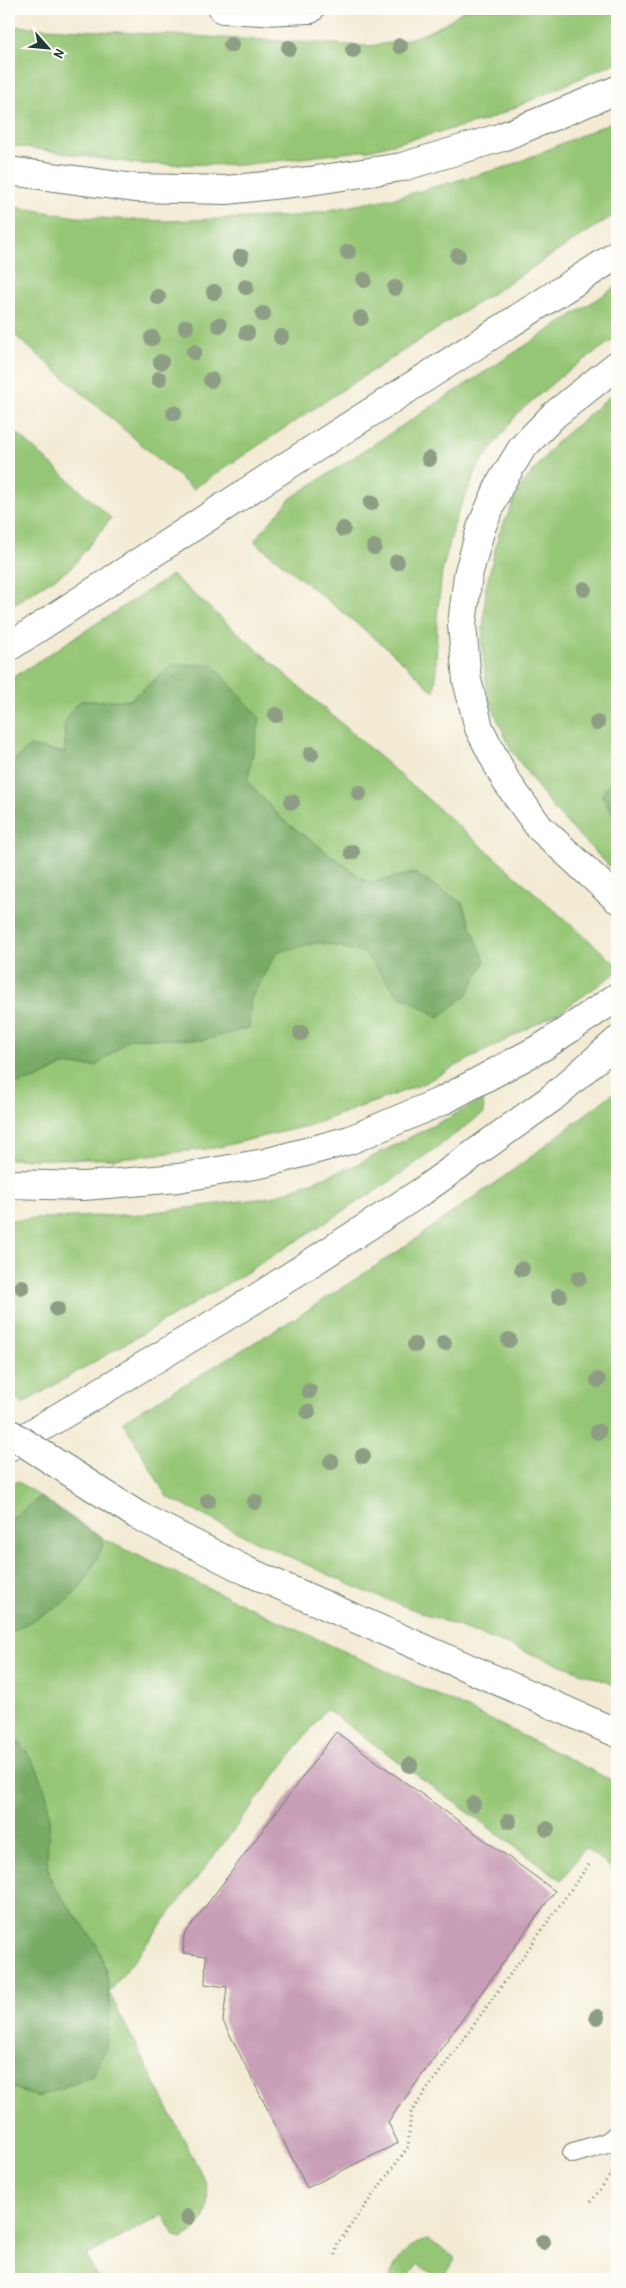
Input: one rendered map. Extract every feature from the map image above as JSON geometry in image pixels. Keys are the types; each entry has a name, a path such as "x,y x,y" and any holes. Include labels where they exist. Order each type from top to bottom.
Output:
{"main road":[{"path":"222,9 262,11 310,9"},
{"path":"9,171 135,188 227,190 310,181 402,167 502,137 617,90"},
{"path":"9,647 268,478 617,255"},
{"path":"614,896 538,827 506,781 479,728 467,680 462,625 468,575 481,528 500,484 522,448 554,416 617,365"},
{"path":"9,1184 84,1186 178,1178 265,1163 350,1140 442,1101 544,1046 617,996"},
{"path":"9,1447 255,1298 421,1192 552,1098 617,1041"},
{"path":"9,1433 137,1515 238,1567 617,1733"}],"lane":[{"path":"573,2153 607,2143 617,2134"}],"path":[{"path":"335,2255 338,2243 408,2147 410,2112 590,1864"},
{"path":"591,2202 617,2166"}],"green space":[{"path":"465,9 617,9 617,62 487,120 369,150 242,165 138,164 9,145 9,26 370,46 410,39 421,35 442,25"},
{"path":"617,120 617,213 330,398 193,489 9,330 9,206 77,217 165,221 297,216 398,197 509,166"},
{"path":"617,286 617,337 561,376 518,413 478,466 456,518 442,572 437,617 434,692 393,653 254,541 291,498"},
{"path":"617,390 617,771 602,795 617,818 617,874 555,811 511,750 488,697 482,645 486,587 499,534 521,486 557,442"},
{"path":"9,426 111,518 71,568 9,607"},
{"path":"172,575 617,965 617,972 563,1010 420,1085 311,1125 215,1148 114,1159 9,1159 9,1086 36,1079 64,1065 96,1066 130,1038 203,1040 251,998 276,952 319,942 365,953 396,993 415,873 369,883 283,820 247,781 260,718 174,664 130,700 80,701 64,724 65,753 30,746 9,766 9,680"},
{"path":"174,664 213,665 260,718 247,781 283,820 368,883 415,873 462,903 485,961 467,995 439,1017 396,993 365,953 319,942 277,952 251,998 249,1028 203,1040 130,1038 96,1066 64,1065 36,1079 9,1086 9,766 30,746 65,753 67,719 80,701 130,700"},
{"path":"617,771 617,818 602,795"},
{"path":"617,1090 617,1686 364,1591 251,1539 167,1497 123,1421 297,1317 397,1252 520,1165"},
{"path":"483,1100 484,1113 391,1181 241,1276 22,1404 9,1394 9,1220 140,1214 272,1197 358,1164"},
{"path":"17,1481 41,1497 9,1521 9,1486"},
{"path":"41,1497 105,1540 92,1568 70,1598 54,1609 9,1632 9,1521"},
{"path":"105,1540 487,1718 617,1783 617,1872 585,1848 561,1880 326,1709 109,1993 106,1970 96,1944 51,1881 46,1852 49,1816 25,1747 9,1733 9,1632 54,1609 70,1598 92,1568"},
{"path":"9,1733 32,1760 46,1792 49,1824 47,1855 51,1880 54,1887 95,1942 104,1964 109,1990 110,2018 107,2042 92,2077 37,2097 9,2086"},
{"path":"109,1993 206,2183 207,2201 204,2216 196,2228 182,2239 174,2236 164,2214 86,2256 97,2276 95,2279 9,2279 9,2086 38,2097 107,2042"},
{"path":"429,2240 454,2257 455,2260 442,2279 439,2279 418,2264 407,2279 392,2279 390,2276 393,2269 405,2252 416,2244"}],"building":[{"path":"336,1732 555,1891 388,2122 398,2143 307,2188 223,2021 227,1987 205,1984 206,1956 183,1953 184,1935"}]}
